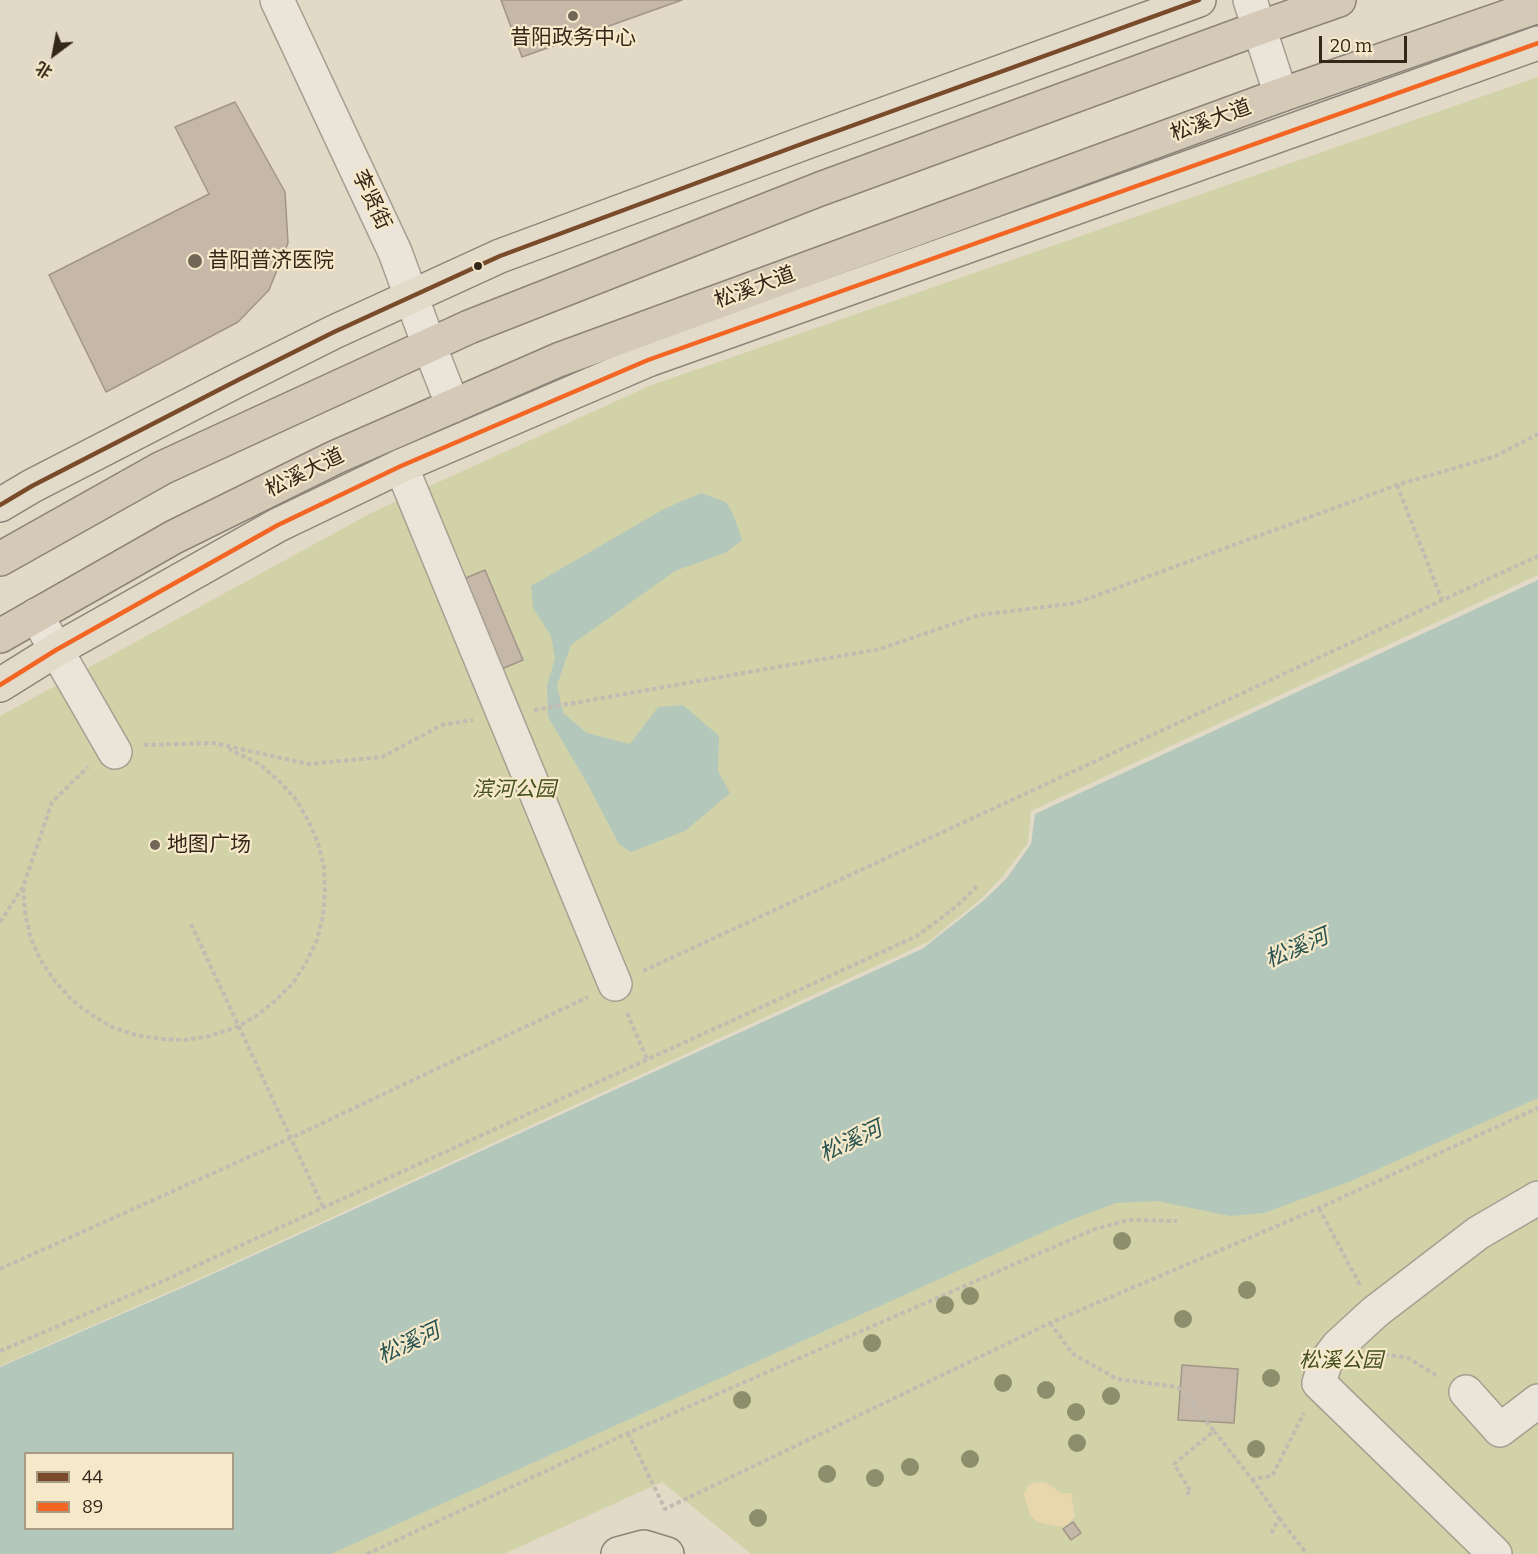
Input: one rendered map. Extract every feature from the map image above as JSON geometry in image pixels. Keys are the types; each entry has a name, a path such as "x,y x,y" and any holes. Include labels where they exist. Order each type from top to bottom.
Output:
{"highway":[{"path":"0,559 162,468 469,327 820,189 1254,14 1339,0"},
{"name":"松溪大道","path":"0,636 174,537 336,457 558,360 1281,95 1538,6"}],"main road":[{"path":"0,505 32,486 334,332 500,256 1200,0"},
{"path":"0,685 56,650 278,525 402,466 648,360 1538,43"},
{"path":"618,1554 644,1547 666,1554"}],"street":[{"name":"李贤街","path":"277,0 395,252 453,406"},
{"path":"1254,14 1281,95"},
{"path":"402,466 615,984"},
{"path":"36,615 115,752"},
{"path":"1495,1554 1319,1383 1325,1363 1338,1346 1375,1312 1478,1233 1538,1198"},
{"path":"1466,1392 1500,1430 1538,1401"}],"path":[{"path":"0,922 23,887 52,802 87,768 115,752 149,743 214,743 308,764 382,757 442,725 504,716 880,648 979,615 1076,603 1397,484 1497,456 1538,434"},
{"path":"1397,484 1442,600"},
{"path":"0,1269 291,1138 615,984 1538,556"},
{"path":"23,887 30,936 40,959 71,999 112,1027 160,1039 185,1040 210,1036 238,1026 256,1016 293,983 306,963 323,916 324,867 318,843 308,820 289,792 259,764 214,743"},
{"path":"0,1351 163,1281 917,936 957,906 978,885"},
{"path":"191,924 323,1207"},
{"path":"615,984 647,1059"},
{"path":"628,1433 665,1509 1050,1323 1319,1208 1538,1108"},
{"path":"1319,1208 1375,1312"},
{"path":"367,1554 628,1433 1095,1229 1129,1220 1177,1221"},
{"path":"1050,1323 1073,1354 1117,1379 1179,1387 1252,1479 1307,1554"},
{"path":"1338,1346 1408,1358 1466,1392"},
{"path":"1252,1479 1272,1476 1319,1383"},
{"path":"1186,1494 1191,1492 1174,1464 1214,1431"},
{"path":"1271,1534 1279,1518"}],"green space":[{"name":"滨河公园","path":"1538,77 1538,575 1031,811 1028,843 1002,877 981,899 928,942 196,1280 0,1366 0,716 373,512 649,386"},
{"name":"松溪公园","path":"1538,1060 1538,1554 751,1554 662,1482 504,1554 254,1554 1045,1184"}],"sand":[{"path":"1035,1482 1045,1482 1061,1493 1071,1493 1075,1516 1069,1523 1062,1527 1037,1522 1030,1515 1024,1494 1028,1486"}],"water":[{"path":"701,493 726,502 734,516 742,540 725,553 675,571 571,645 557,685 563,713 587,733 630,744 658,707 683,705 719,736 718,771 730,793 685,831 631,852 619,844 587,783 548,717 547,686 555,658 551,636 533,608 531,586 664,509"},
{"name":"松溪河","path":"1538,580 1538,1098 1351,1181 1264,1213 1230,1216 1157,1201 1116,1203 1068,1221 331,1554 0,1554 0,1367 191,1284 922,949 983,901 1006,879 1031,844 1035,814"}],"building":[{"name":"昔阳政务中心","path":"501,0 682,0 522,57"},
{"path":"235,102 285,192 288,243 269,290 238,322 106,392 49,275 209,194 175,127"},
{"path":"485,570 523,660 497,671 454,583"},
{"path":"1182,1365 1238,1369 1234,1423 1178,1420"},
{"path":"1073,1522 1081,1533 1071,1540 1063,1529"}],"transit line":[{"name":"44","path":"0,505 32,486 334,332 500,256 1199,0"},
{"name":"89","path":"0,685 56,650 278,525 401,466 648,360 1538,43"}],"place":[{"name":"昔阳政务中心","path":"573,16"},
{"name":"昔阳普济医院","path":"195,261"},
{"name":"地图广场","path":"155,845"}]}
